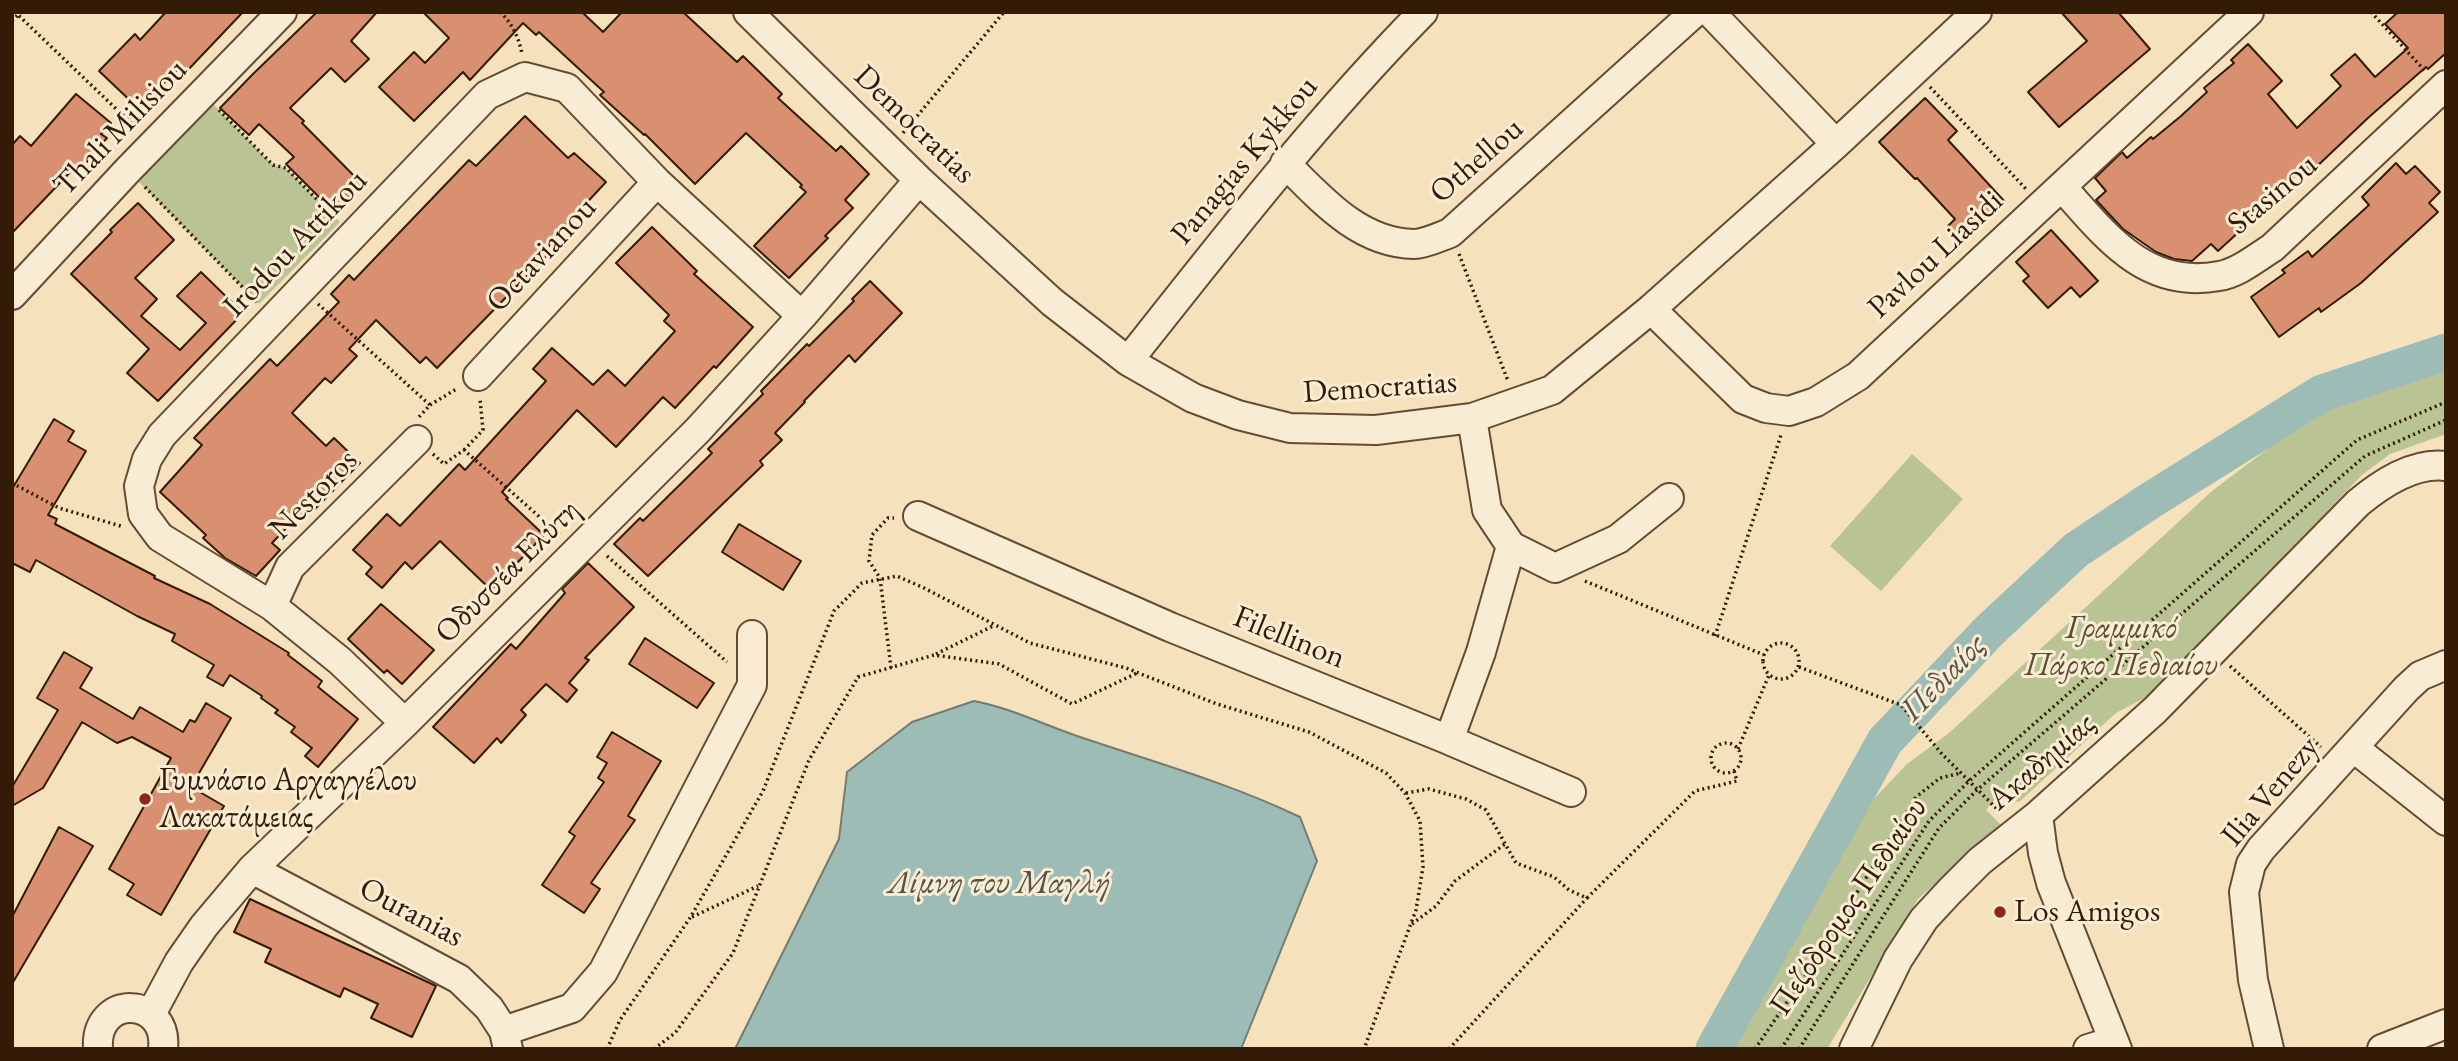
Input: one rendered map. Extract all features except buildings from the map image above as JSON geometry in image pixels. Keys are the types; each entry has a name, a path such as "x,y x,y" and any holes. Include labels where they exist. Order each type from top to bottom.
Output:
{"street":[{"name":"Thali Milisiou","path":"12,295 128,170 282,12"},
{"name":"Democratias","path":"748,12 919,180 1052,302 1128,361 1193,398 1238,415 1290,428 1376,430 1472,418 1552,390 1651,309 1836,144 1975,13"},
{"name":"Panagias Kykkou","path":"1128,361 1285,163 1374,62 1423,12"},
{"name":"Othellou","path":"1285,163 1338,215 1380,239 1416,244 1450,233 1695,12"},
{"path":"1710,12 1836,144"},
{"name":"Pavlou Liasidi","path":"1789,411 1816,402 1858,376 2249,12"},
{"path":"525,77 567,88 657,182 802,316"},
{"name":"Irodou Attikou","path":"405,723 340,661 272,606 160,537 143,514 139,486 147,459 162,435 487,95 525,77"},
{"name":"Stasinou","path":"2062,187 2114,244 2138,261 2166,274 2194,278 2221,276 2272,248 2444,87"},
{"name":"Οδυσσέα Ελύτη","path":"150,1014 179,962 204,926 252,869 405,723 698,430 802,316 919,180"},
{"name":"Octavianou","path":"478,376 657,182"},
{"path":"1651,309 1743,399 1766,408 1789,411"},
{"path":"1472,418 1487,510 1511,546 1555,568 1618,539 1669,498"},
{"name":"Nestoros","path":"272,606 290,567 417,440"},
{"name":"Ακαδημίας","path":"1854,1049 1898,959 1924,919 1980,861 2155,710 2358,503 2379,486 2417,470 2446,466"},
{"name":"Filellinon","path":"918,516 1170,627 1571,792"},
{"path":"1449,740 1481,652 1511,546"},
{"path":"506,1040 572,1008 603,972 752,685 752,635"},
{"name":"Ilia Venezy","path":"2270,1049 2253,980 2244,892 2251,864 2261,849 2420,676 2446,665"},
{"path":"2347,756 2446,821"},
{"path":"2020,829 2028,856 2051,883"},
{"path":"2020,829 2043,853 2106,1046"},
{"name":"Ouranias","path":"252,869 459,979 489,1008 506,1040"},
{"path":"98,1049 97,1035 102,1022 112,1013 125,1008 150,1014 159,1023 163,1035 163,1049"},
{"path":"2382,1049 2446,1024"}],"path":[{"path":"500,12 508,20 522,50 525,77"},
{"path":"888,150 1004,12"},
{"path":"2371,12 2444,87"},
{"path":"12,21 18,13 154,145"},
{"path":"1915,71 2041,206"},
{"path":"203,93 273,165 286,168 352,235"},
{"path":"128,170 273,318"},
{"path":"1450,233 1517,402"},
{"path":"430,405 478,376 483,430 464,450"},
{"name":"Πεζόδρομος Πεδιαίου","path":"1781,1049 1929,821 1969,781 2357,440 2446,401"},
{"path":"1715,636 1789,411"},
{"path":"1799,1049 1939,828 1977,790 2365,456 2446,420"},
{"path":"12,483 59,508 160,537"},
{"path":"891,668 880,578 869,561 872,535 888,518 918,516"},
{"path":"589,540 752,685"},
{"path":"1555,568 1765,655"},
{"path":"607,1049 620,1020 690,918 763,791 834,611 862,583 897,576 1030,643 1138,673 1217,704 1309,732 1385,773 1405,793 1420,821 1423,867 1416,910 1364,1049"},
{"path":"654,1049 675,1033 733,953 808,760 858,677 934,655 995,625"},
{"path":"1774,645 1789,645 1798,654 1799,667 1783,680 1769,675 1763,662 1765,655 1774,645"},
{"path":"2213,650 2347,756"},
{"path":"934,655 999,664 1072,704 1138,673"},
{"path":"1799,667 1901,705 1942,754 2020,829"},
{"path":"1449,1049 1587,898 1695,791 1737,781 1734,771 1741,758 1738,749 1769,675"},
{"path":"1734,771 1720,772 1713,765 1711,756 1716,747 1725,743 1738,749"},
{"path":"1755,1049 1811,967 1916,797 1940,778 1961,773"},
{"path":"1405,793 1429,789 1466,799 1486,810 1516,863 1554,877 1569,890 1587,898"},
{"path":"1411,925 1436,906 1455,881 1505,844"},
{"path":"690,918 758,886"}],"green space":[{"path":"213,104 273,165 286,168 340,222 259,304 137,180"},
{"name":"Γραμμικό Πάρκο Πεδιαίου","path":"2446,352 2446,434 2390,454 2362,475 2152,694 2116,713 2019,802 2009,799 2017,793 2015,776 1986,810 2002,826 1918,899 1827,1049 1706,1049 1732,1023 1831,870 1870,803 1907,764 1949,733 2212,491 2323,407"},
{"path":"1912,454 1963,499 1881,591 1830,546"}],"water":[{"name":"Λίμνη του Μαγλή","path":"974,701 1014,712 1219,783 1300,817 1317,861 1241,1049 735,1049 839,839 847,772 912,722"}],"waterway":[{"name":"Πεδιαίος","path":"1714,1049 1885,741 1989,631 2076,550 2322,393 2446,352"}],"place":[{"name":"Γυμνάσιο Αρχαγγέλου Λακατάμειας","path":"145,799"},
{"name":"Los Amigos","path":"2000,912"}]}
